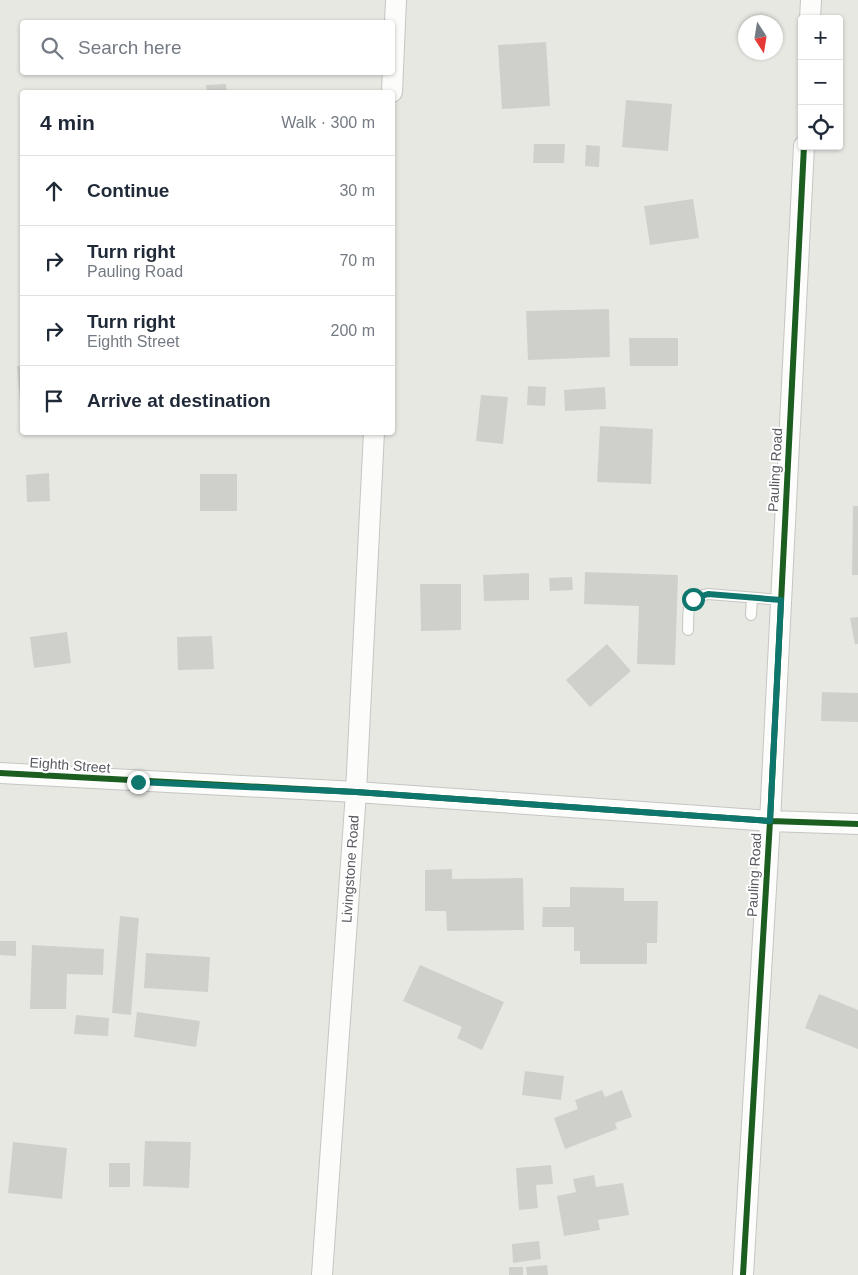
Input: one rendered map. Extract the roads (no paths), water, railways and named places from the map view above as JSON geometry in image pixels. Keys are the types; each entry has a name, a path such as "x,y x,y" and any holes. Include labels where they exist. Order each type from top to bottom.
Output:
{"street":[{"path":"395,23 396,0"},
{"path":"810,15 811,0"},
{"path":"392,90 393,75"},
{"name":"Pauling Road","path":"743,1275 770,821 804,150"},
{"name":"Livingstone Road","path":"322,1275 356,792 374,435"},
{"name":"Eighth Street","path":"0,773 356,792 770,821 858,824"}],"lane":[{"path":"688,630 690,604 693,599 708,594 781,600"},
{"path":"751,615 752,598"}]}
